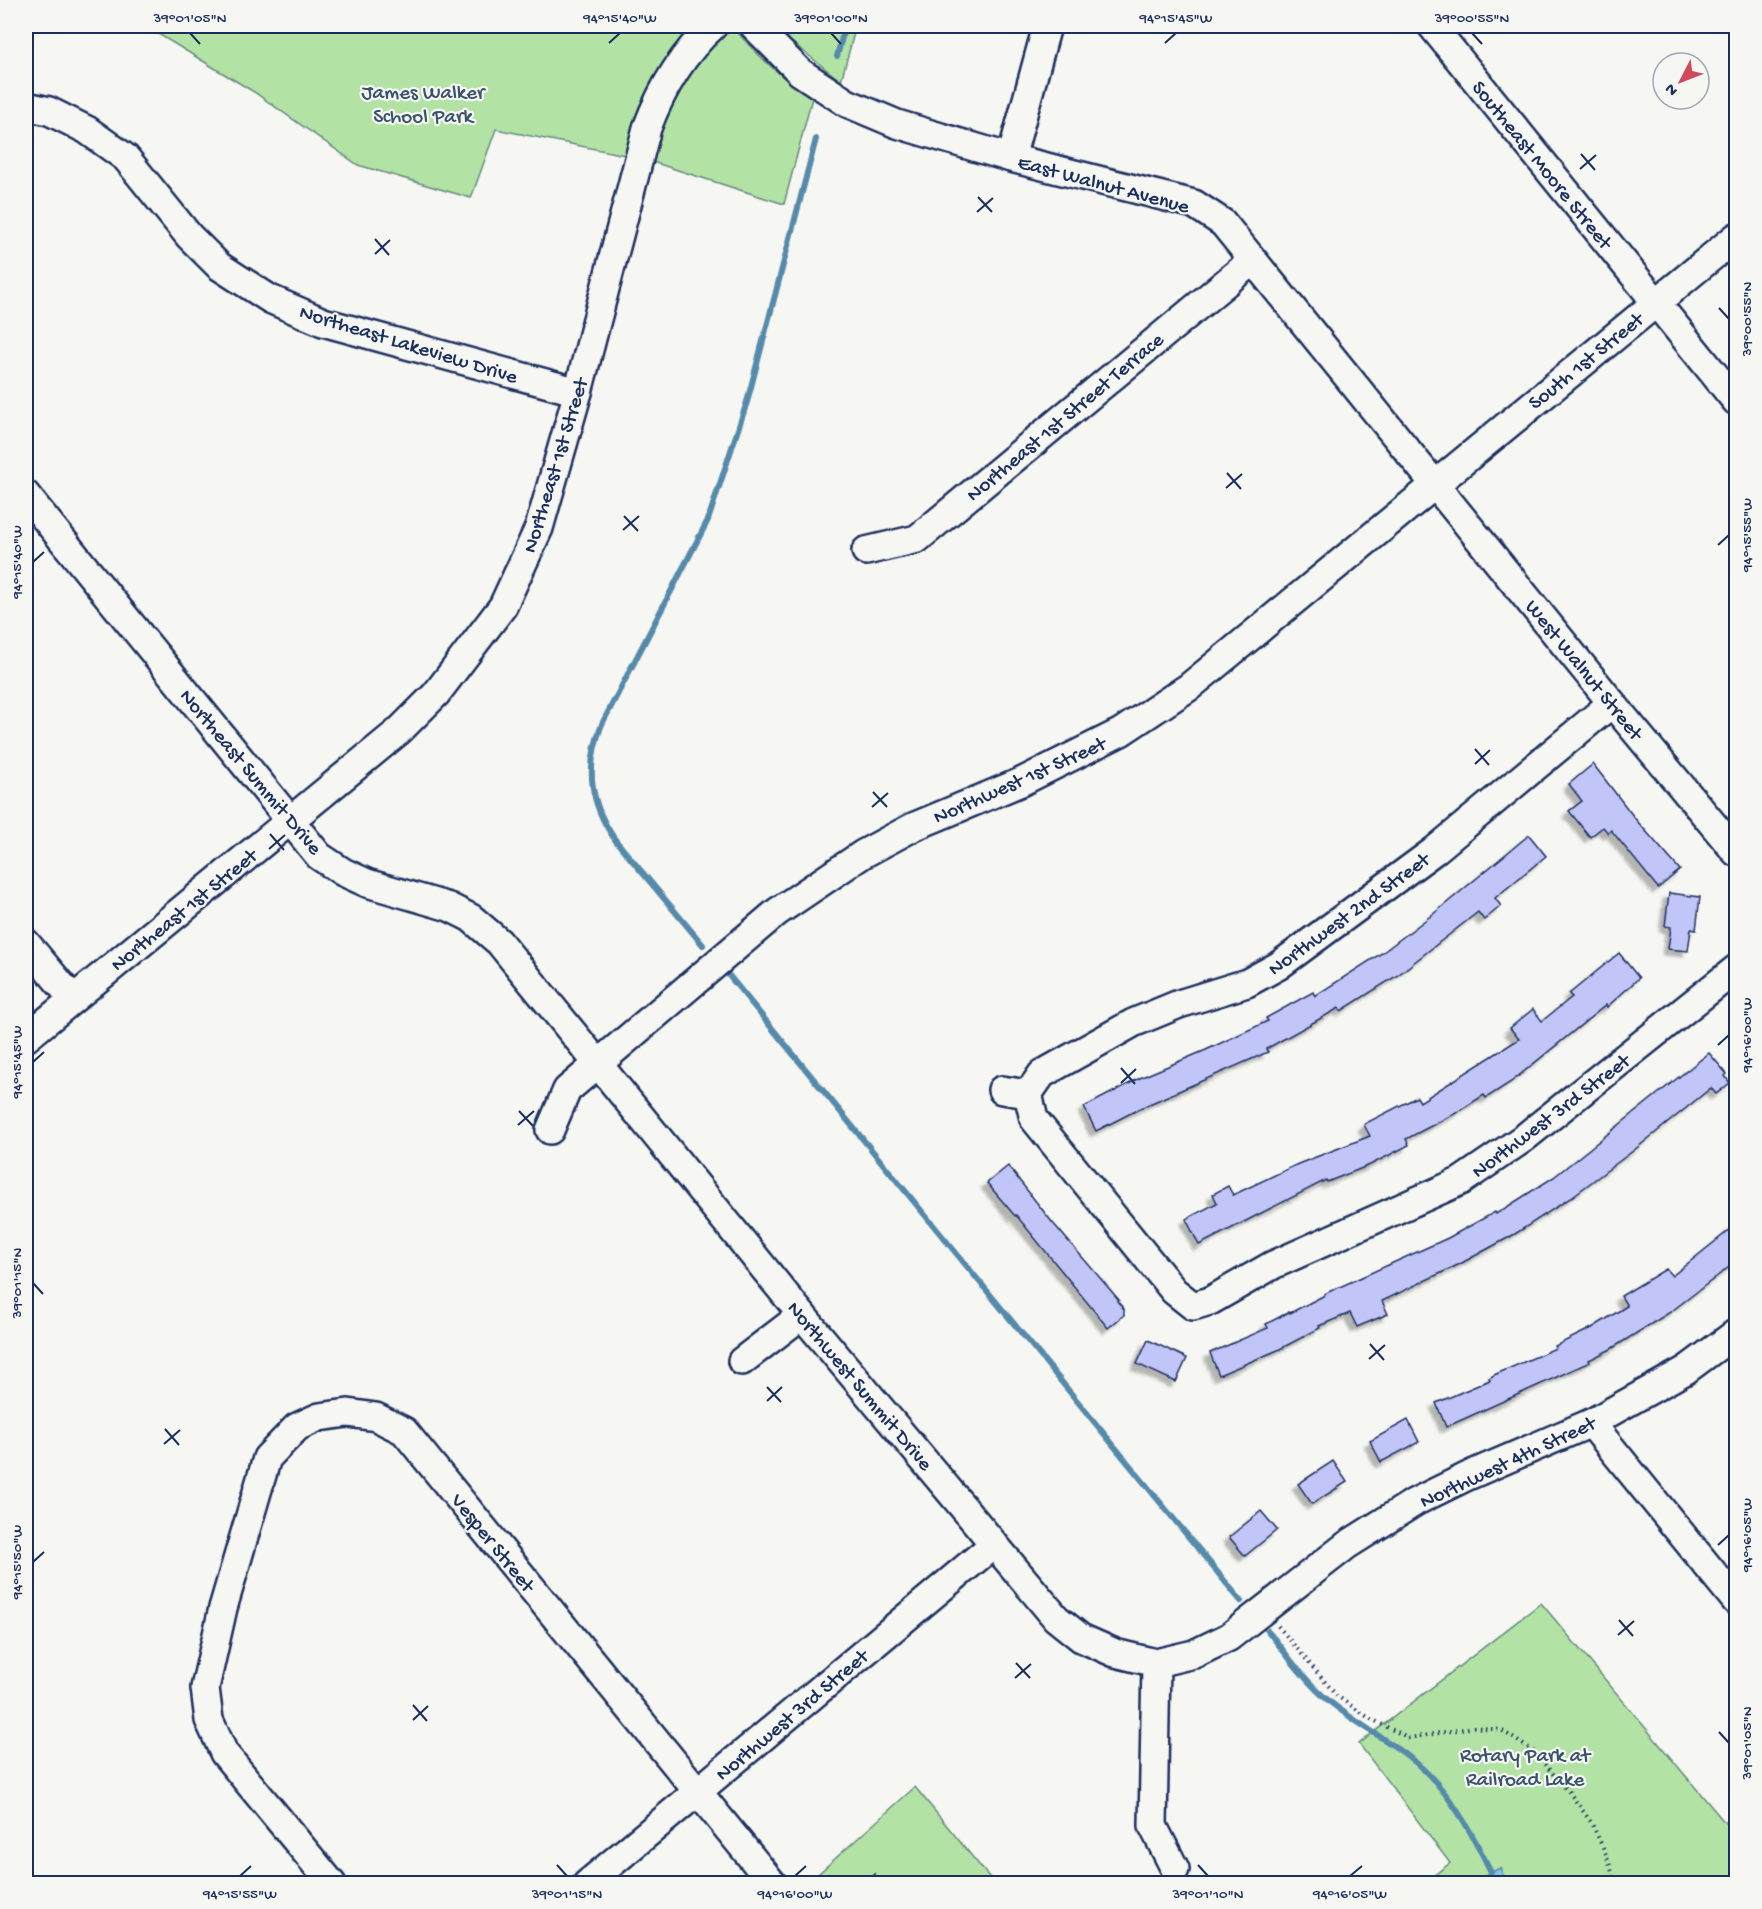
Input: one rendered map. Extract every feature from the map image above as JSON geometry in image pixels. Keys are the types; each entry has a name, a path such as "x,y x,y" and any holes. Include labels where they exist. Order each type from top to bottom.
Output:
{"street":[{"name":"Northeast 1st Street","path":"26,1038 399,731 436,694 503,606 539,528 578,392 653,110 671,74 699,39 713,26"},
{"name":"East Walnut Avenue","path":"754,26 800,72 847,103 897,124 1011,158 1194,204 1223,223 1434,484"},
{"path":"1011,158 1047,26"},
{"name":"Southeast Moore Street","path":"1432,26 1737,401"},
{"name":"Northeast Lakeview Drive","path":"26,106 49,111 87,130 126,158 189,236 219,266 270,299 323,322 578,392"},
{"name":"South 1st Street","path":"1434,484 1737,237"},
{"name":"Northeast 1st Street Terrace","path":"866,551 917,539 1252,261"},
{"name":"West Walnut Street","path":"1434,484 1737,852"},
{"name":"Northwest 1st Street","path":"550,1130 567,1090 777,912 863,854 913,826 1021,782 1121,732 1189,687 1434,484"},
{"name":"Northeast Summit Drive","path":"26,495 319,856 343,872 367,883 449,907 471,918 500,942 597,1063"},
{"name":"Northwest 2nd Street","path":"1015,1092 1042,1074 1133,1023 1179,1004 1247,983 1278,966 1434,851 1612,703"},
{"path":"26,943 73,999"},
{"name":"Northwest 3rd Street","path":"1015,1092 1034,1119 1174,1291 1193,1306 1210,1302 1273,1265 1461,1181 1485,1166 1568,1104 1737,969"},
{"name":"Northwest Summit Drive","path":"597,1063 802,1315 1056,1618 1081,1638 1115,1653 1156,1663"},
{"path":"742,1361 802,1315"},
{"name":"Northwest 4th Street","path":"1156,1663 1194,1654 1229,1637 1347,1545 1415,1502 1470,1475 1591,1424 1686,1370 1737,1333"},
{"name":"Vesper Street","path":"332,1884 224,1753 209,1720 205,1688 223,1608 267,1458 297,1427 320,1418 348,1413 376,1417 404,1431 773,1884"},
{"path":"1591,1424 1737,1601"},
{"name":"Northwest 3rd Street","path":"587,1884 993,1545"},
{"path":"1156,1663 1153,1826 1175,1869"}],"path":[{"path":"1264,1609 1337,1696 1370,1718 1409,1738 1474,1727 1501,1730 1533,1751 1569,1792 1591,1822 1606,1854 1612,1872 1612,1884"},
{"path":"874,1874 882,1884"},
{"path":"890,1884 897,1878"}],"green space":[{"name":"James Walker School Park","path":"145,26 732,26 769,65 812,98 784,204 640,158 496,129 471,198 358,165 254,92"},
{"path":"773,26 856,26 841,81 778,31"},
{"name":"Rotary Park at Railroad Lake","path":"1541,1603 1736,1836 1736,1883 1424,1883 1450,1863 1359,1744"},
{"path":"915,1787 994,1883 808,1883"}],"water":[{"path":"1500,1868 1507,1883 1486,1883 1483,1876"}],"building":[{"path":"1593,764 1637,821 1680,870 1658,888 1611,830 1608,833 1603,827 1590,837 1569,811 1582,801 1569,784"},
{"path":"1529,835 1546,856 1495,898 1501,906 1484,920 1478,912 1398,975 1341,1011 1339,1008 1266,1049 1268,1052 1147,1105 1096,1131 1084,1107 1142,1077 1268,1021 1266,1018 1313,992 1315,996 1382,953"},
{"path":"1669,893 1700,897 1696,930 1691,929 1688,951 1668,949 1671,927 1665,926"},
{"path":"1619,953 1639,978 1607,1007 1606,1005 1511,1082 1486,1098 1484,1095 1456,1113 1406,1139 1409,1145 1370,1165 1327,1182 1326,1180 1199,1245 1186,1219 1217,1203 1213,1194 1228,1186 1233,1195 1298,1164 1370,1136 1364,1125 1366,1123 1417,1097 1420,1102 1519,1039 1510,1028 1533,1009 1542,1021 1572,997 1569,994"},
{"path":"1709,1053 1727,1074 1725,1076 1730,1083 1716,1094 1711,1088 1569,1199 1515,1234 1460,1264 1382,1301 1388,1314 1357,1327 1350,1313 1319,1326 1320,1328 1278,1350 1219,1375 1210,1353 1268,1328 1266,1324 1324,1294 1448,1238 1495,1212 1496,1214 1554,1177"},
{"path":"1008,1166 1052,1222 1119,1300 1117,1301 1124,1309 1124,1315 1108,1328 987,1183"},
{"path":"1737,1224 1737,1261 1672,1311 1589,1360 1590,1362 1446,1427 1436,1403 1490,1380 1489,1378 1494,1375 1556,1348 1555,1346 1592,1328 1627,1306 1621,1296 1666,1269 1672,1276"},
{"path":"1148,1340 1187,1358 1176,1382 1137,1364"},
{"path":"1408,1420 1419,1442 1381,1462 1370,1441"},
{"path":"1333,1461 1347,1482 1312,1504 1298,1484"},
{"path":"1261,1511 1277,1530 1245,1556 1229,1537"}],"waterway":[{"path":"837,56 845,26"},
{"path":"703,945 616,841 607,827 595,799 593,755 602,724 708,520 747,402 816,139"},
{"path":"726,972 1241,1601"},
{"path":"1268,1631 1300,1672 1321,1694 1405,1754 1430,1776 1457,1810 1491,1872"}]}
